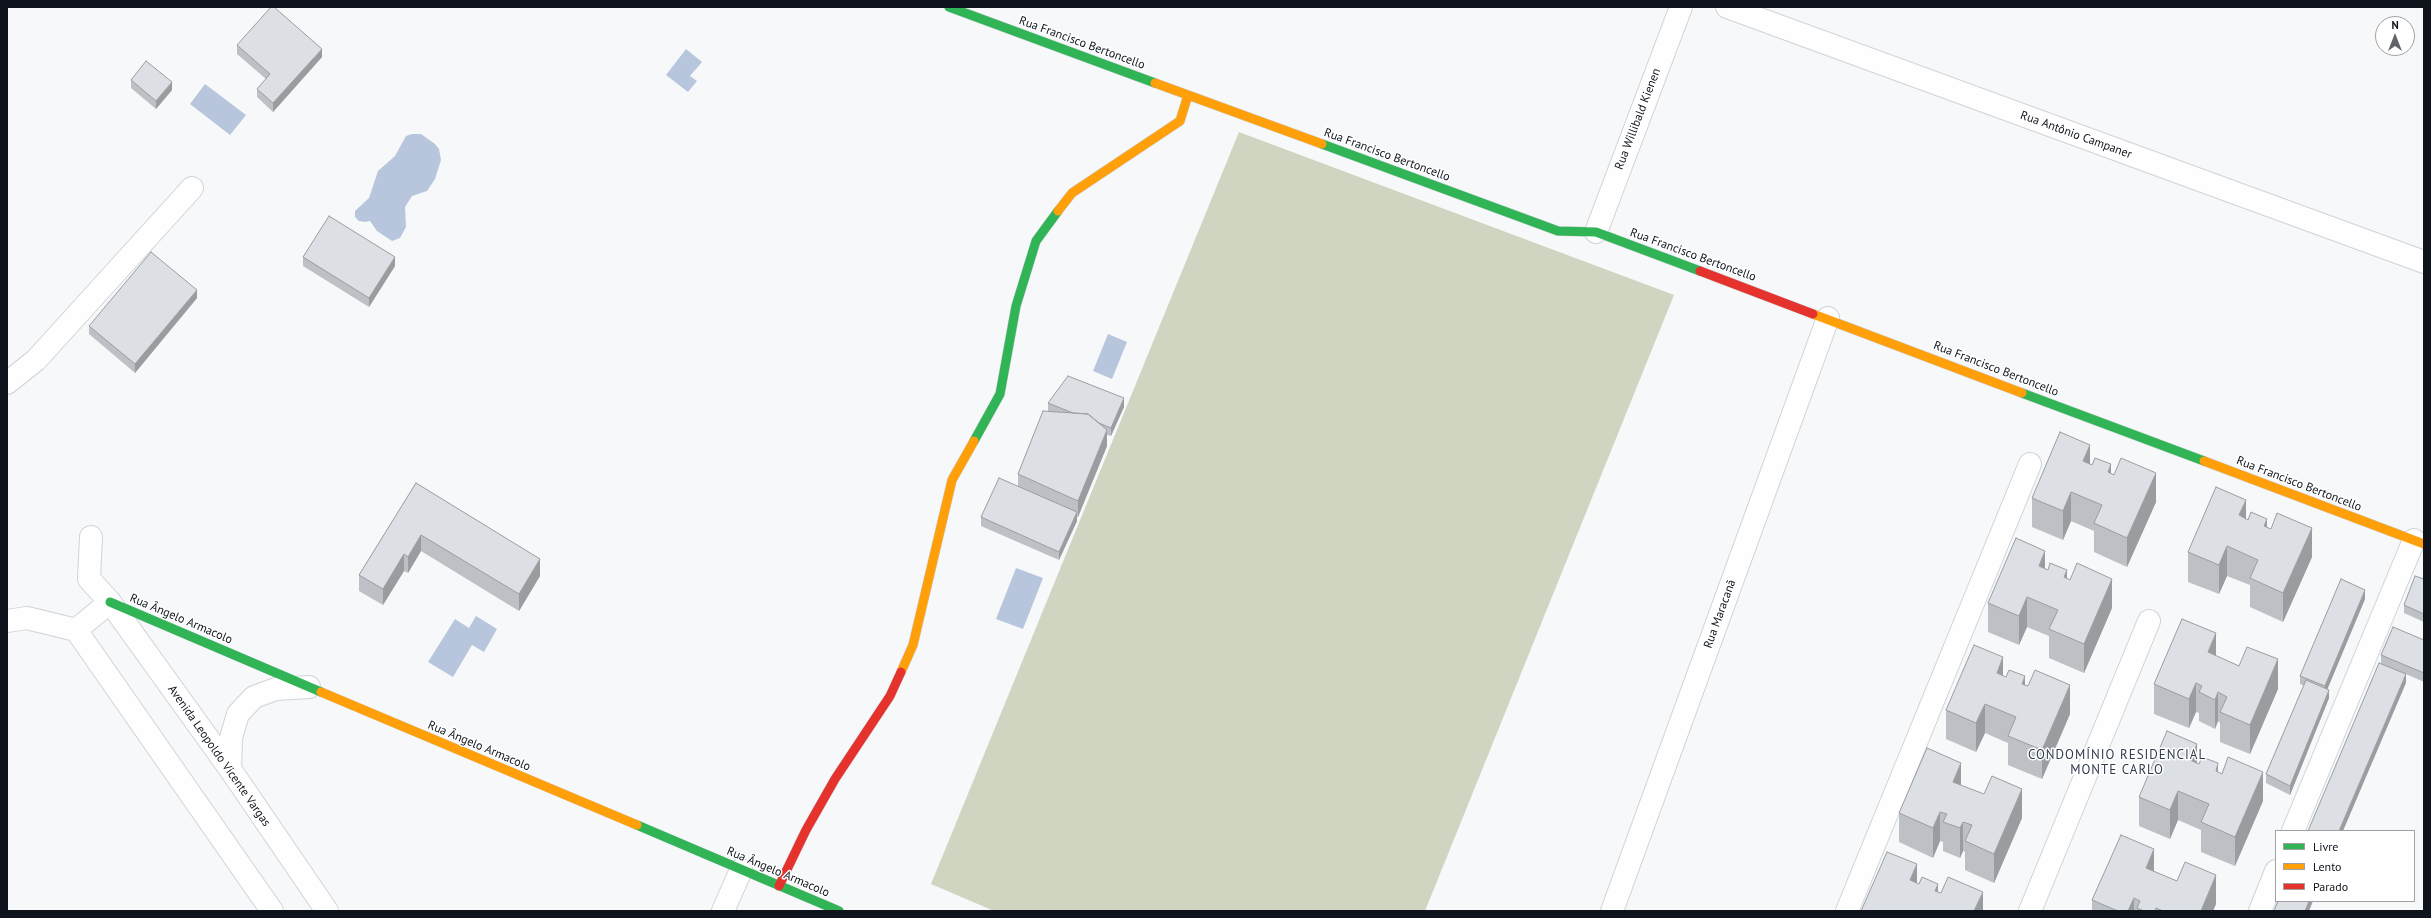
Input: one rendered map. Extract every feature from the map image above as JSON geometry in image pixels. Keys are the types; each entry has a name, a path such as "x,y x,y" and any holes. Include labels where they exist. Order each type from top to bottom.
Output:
{"street":[{"name":"Rua Francisco Bertoncello","path":"949,7 1558,231 1596,232 1828,318 2419,542"},
{"name":"Rua Willibald Kienen","path":"1596,232 1680,7"},
{"name":"Rua Antônio Campaner","path":"1727,7 2424,262"},
{"path":"779,886 806,830 835,779 890,696 913,645 952,480 1000,394 1016,306 1036,241 1072,193 1180,122 1188,95"},
{"path":"7,383 36,360 192,188"},
{"name":"Rua Maracanã","path":"1612,911 1828,318"},
{"path":"1847,911 2030,464"},
{"name":"Avenida Leopoldo Vicente Vargas","path":"91,537 89,579 110,602 230,770 327,911"},
{"path":"2293,830 2419,542"},
{"path":"76,630 110,602"},
{"name":"Rua Ângelo Armacolo","path":"110,602 839,911"},
{"path":"7,621 27,618 76,630 272,911"},
{"path":"2030,911 2149,621"},
{"path":"230,770 231,738 238,714 254,696 276,689 309,687"},
{"path":"723,911 741,870"},
{"path":"2260,911 2275,874"}],"green space":[{"path":"1239,132 1674,295 1425,911 994,911 931,884"}],"water":[{"path":"686,49 702,62 690,76 697,81 688,92 666,75"},
{"path":"205,84 246,115 230,135 190,104"},
{"path":"421,134 435,144 439,149 441,160 435,179 427,191 412,196 405,207 406,227 400,238 392,241 377,231 370,221 359,221 355,217 355,211 369,198 378,171 395,156 406,136"},
{"path":"1108,334 1127,342 1112,379 1093,371"},
{"path":"1016,568 1043,578 1023,629 996,619"},
{"path":"476,616 497,629 484,652 472,645 453,677 428,662 455,619 469,628"}],"building":[{"path":"271,7 274,7 322,49 273,103 257,89 270,74 237,45"},
{"path":"146,61 172,82 156,101 131,80"},
{"path":"329,216 395,257 369,298 303,257"},
{"path":"151,252 197,290 135,364 89,326"},
{"path":"1068,376 1124,398 1111,428 1099,423 1088,414 1073,413 1048,403"},
{"path":"1043,411 1088,414 1107,430 1078,501 1018,474"},
{"path":"2060,432 2090,445 2083,461 2092,465 2095,458 2111,464 2108,472 2114,475 2121,458 2156,473 2127,538 2094,523 2102,505 2071,492 2063,511 2032,498"},
{"path":"999,478 1077,512 1059,552 981,517"},
{"path":"416,483 540,559 519,594 421,535 408,557 404,554 383,589 359,575"},
{"path":"2216,487 2246,500 2239,515 2248,520 2251,512 2267,519 2264,526 2271,529 2277,513 2312,528 2283,593 2250,578 2258,560 2227,546 2219,565 2188,552"},
{"path":"2016,538 2045,551 2039,566 2048,570 2050,563 2067,570 2064,577 2070,580 2077,563 2112,579 2084,644 2049,629 2058,610 2027,597 2019,616 1988,603"},
{"path":"2415,576 2424,579 2424,614 2404,605"},
{"path":"2341,579 2365,590 2325,686 2300,676"},
{"path":"2182,619 2216,633 2208,652 2239,666 2247,647 2278,659 2250,725 2220,712 2227,697 2218,692 2215,700 2199,692 2202,686 2196,683 2189,699 2154,684"},
{"path":"2393,627 2424,640 2424,673 2381,655"},
{"path":"1974,645 2003,657 1997,673 2006,677 2009,670 2025,676 2022,684 2028,686 2035,670 2070,685 2042,750 2008,736 2016,717 1985,704 1976,723 1946,710"},
{"path":"2379,663 2406,674 2339,830 2308,830"},
{"path":"2306,680 2329,690 2290,786 2266,774"},
{"path":"2167,731 2197,744 2190,760 2199,764 2202,757 2218,763 2216,771 2222,774 2228,757 2263,772 2235,837 2201,822 2209,804 2178,791 2170,810 2139,797"},
{"path":"1927,748 1961,763 1953,782 1984,794 1992,776 2022,789 1994,854 1965,841 1972,825 1963,822 1960,828 1943,822 1947,814 1940,812 1933,828 1899,813"},
{"path":"2121,835 2154,849 2146,868 2177,881 2185,862 2216,875 2201,911 2163,911 2156,908 2155,911 2144,911 2137,908 2140,901 2134,898 2128,911 2118,911 2092,900"},
{"path":"1887,852 1917,864 1910,880 1919,884 1922,877 1938,884 1935,891 1941,893 1948,877 1983,892 1974,911 1861,911"},
{"path":"2278,902 2309,902 2305,911 2274,911"}],"traffic: fast":[{"path":"949,7 1155,83"},
{"path":"1322,144 1558,231 1596,232 1700,271"},
{"path":"974,441 1000,394 1016,306 1036,241 1058,211"},
{"path":"2022,393 2204,461"},
{"path":"110,602 321,692"},
{"path":"637,825 839,911"}],"traffic: slow":[{"path":"1155,83 1322,144"},
{"path":"1058,211 1072,193 1180,121 1188,95"},
{"path":"1813,314 2022,393"},
{"path":"901,672 913,645 952,480 974,441"},
{"path":"2204,461 2424,544"},
{"path":"321,692 637,825"}],"traffic: jam":[{"path":"1700,271 1813,314"},
{"path":"779,886 806,830 835,779 890,696 901,672"}],"district":[{"name":"CONDOMÍNIO RESIDENCIAL MONTE CARLO","path":"2117,762"}]}
